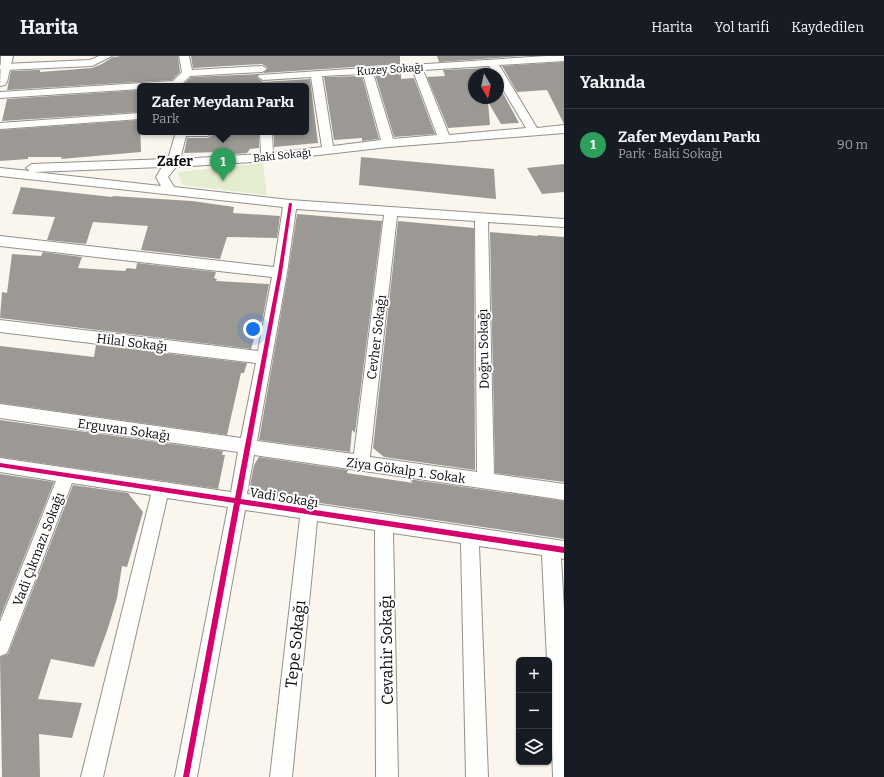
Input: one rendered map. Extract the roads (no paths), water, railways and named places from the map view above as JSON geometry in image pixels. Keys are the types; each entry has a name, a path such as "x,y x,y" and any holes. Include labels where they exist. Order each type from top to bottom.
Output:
{"street":[{"path":"0,82 4,59 92,63 107,56"},
{"path":"177,83 187,73 184,56"},
{"path":"260,56 263,78"},
{"name":"Kuzey Sokağı","path":"187,73 263,78 417,67 431,61 492,62 564,58"},
{"path":"492,62 533,131"},
{"path":"417,67 444,138"},
{"path":"367,71 388,143"},
{"path":"316,74 328,150"},
{"path":"0,95 137,86"},
{"path":"0,126 137,116"},
{"name":"Baki Sokağı","path":"0,169 173,163 267,157 388,143 564,129"},
{"path":"171,192 162,177 173,163 180,135"},
{"path":"266,135 267,157"},
{"path":"0,172 290,204 481,216 564,223"},
{"path":"186,777 280,273 290,204"},
{"name":"Cevher Sokağı","path":"361,464 391,210"},
{"name":"Doğru Sokağı","path":"481,216 486,481"},
{"path":"0,242 280,273"},
{"name":"Hilal Sokağı","path":"0,326 264,358"},
{"name":"Erguvan Sokağı","path":"0,411 248,446"},
{"name":"Ziya Gökalp 1. Sokak","path":"248,446 361,464 564,492"},
{"name":"Vadi Sokağı","path":"0,465 558,549"},
{"name":"Vadi Çıkmazı Sokağı","path":"0,646 67,475"},
{"path":"92,777 162,490"},
{"name":"Tepe Sokağı","path":"280,777 309,512"},
{"name":"Cevahir Sokağı","path":"384,523 387,777"},
{"path":"470,536 477,777"},
{"path":"558,549 564,777"}],"place":[{"name":"Zafer Meydanı Parkı","path":"223,181"}],"district":[{"name":"Zafer","path":"175,161"}]}
